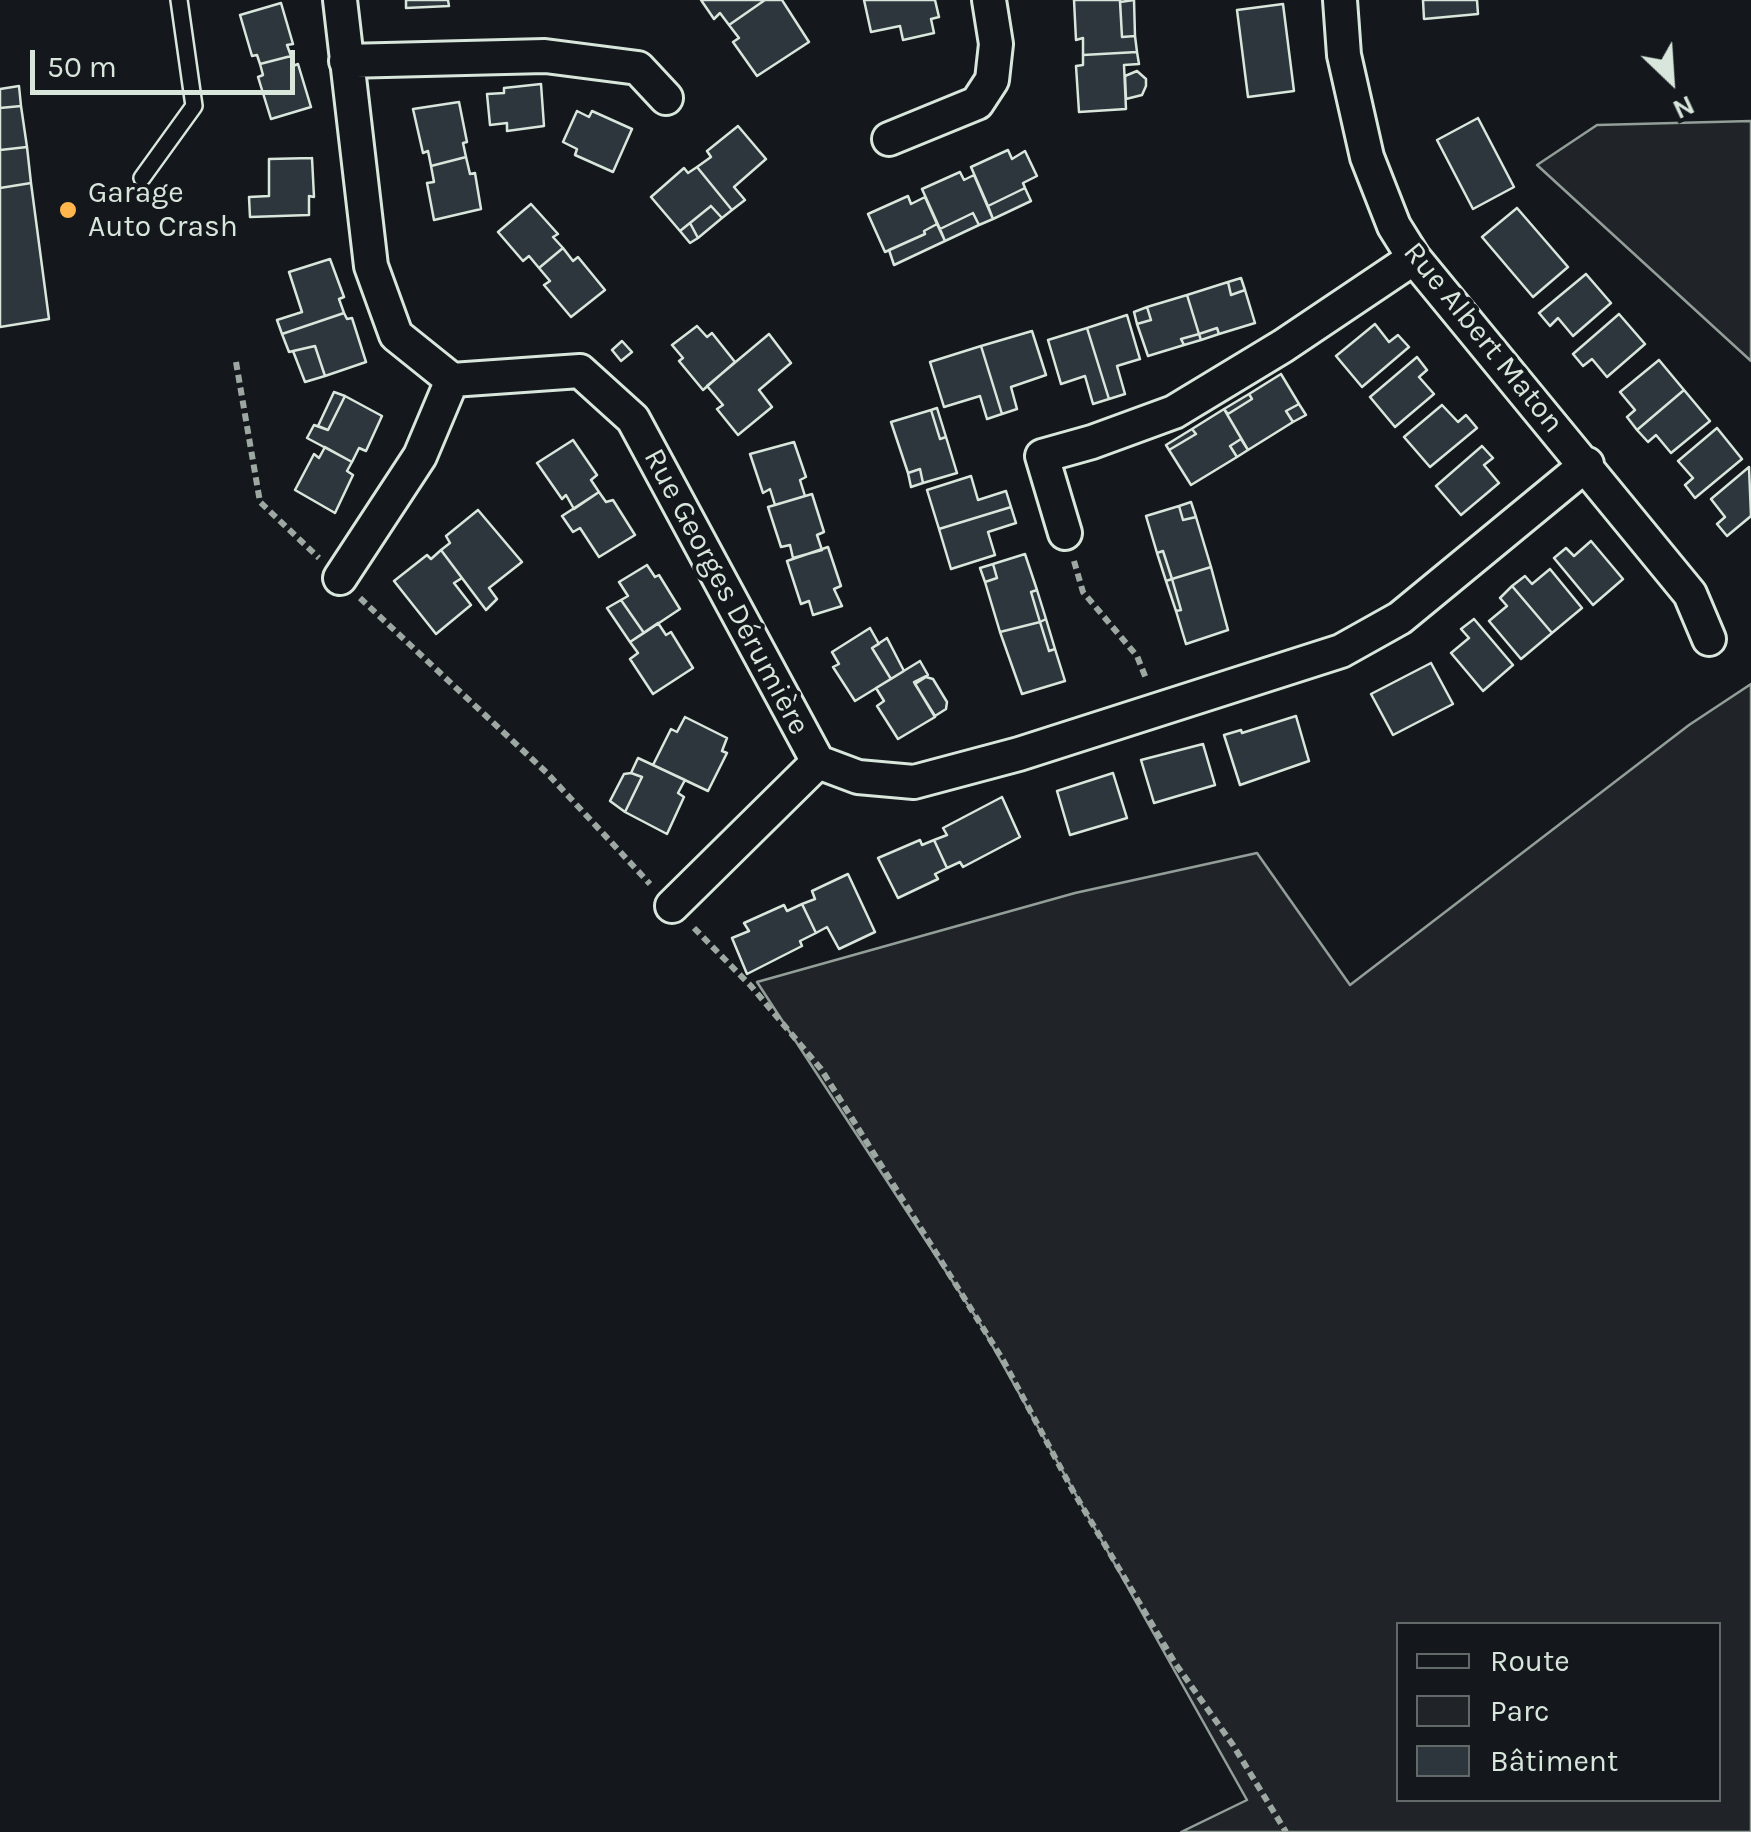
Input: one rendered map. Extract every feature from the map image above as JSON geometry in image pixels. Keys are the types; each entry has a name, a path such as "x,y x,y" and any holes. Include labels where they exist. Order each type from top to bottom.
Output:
{"street":[{"path":"340,0 371,266 396,334 452,380 420,456 340,578"},
{"path":"890,140 977,103 992,80 996,44 989,0"},
{"name":"Rue Albert Maton","path":"1340,0 1344,55 1367,157 1394,226 1414,258 1690,594 1709,638"},
{"path":"346,61 545,56 638,68 666,98"},
{"path":"1065,532 1042,456 1174,412 1283,346 1414,258"},
{"name":"Rue Georges Dérumière","path":"452,380 580,372 632,419 818,762 858,777 914,782 1019,754 1341,651 1424,599 1587,464"},
{"path":"672,906 818,762"}],"lane":[{"path":"142,178 194,106 178,0"}],"path":[{"path":"236,362 260,502 547,773 751,986 821,1070 1002,1360 1174,1663 1233,1745 1286,1832"},
{"path":"1065,532 1082,592 1137,656 1158,710"}],"green space":[{"path":"1751,121 1751,361 1537,165 1597,125"},
{"path":"1751,684 1751,1832 1181,1832 1247,1800 979,1322 757,982 1075,893 1257,853 1350,985 1689,725"}],"building":[{"path":"406,0 448,0 449,6 406,8"},
{"path":"701,0 765,0 729,25 720,13 714,19"},
{"path":"765,0 782,0 809,42 757,76 733,42 739,38 729,25"},
{"path":"864,0 935,0 939,17 931,19 934,33 903,40 900,26 871,32"},
{"path":"1074,0 1120,0 1122,37 1135,36 1137,52 1083,55 1083,38 1076,40"},
{"path":"1134,0 1135,36 1122,37 1120,2"},
{"path":"1423,0 1477,0 1478,14 1424,19"},
{"path":"281,3 293,44 287,45 291,56 260,64 257,55 252,56 240,15"},
{"path":"1283,4 1294,91 1248,97 1237,10"},
{"path":"1137,52 1139,64 1124,65 1126,109 1079,112 1076,66 1083,65 1083,55"},
{"path":"291,56 293,66 298,64 311,107 271,119 258,77 263,75 260,64"},
{"path":"1137,71 1146,79 1146,86 1142,95 1126,99 1125,76"},
{"path":"541,84 544,126 507,131 507,123 490,125 487,94"},
{"path":"19,86 21,106 0,108 0,89"},
{"path":"459,102 466,157 431,166 428,151 423,153 413,109"},
{"path":"21,106 27,147 0,150 0,108"},
{"path":"577,111 589,117 592,111 632,129 613,172 575,155 577,149 563,142"},
{"path":"1478,118 1514,187 1473,209 1437,140"},
{"path":"738,126 766,159 734,187 745,200 732,210 697,167 711,157 707,151"},
{"path":"27,147 31,183 0,188 0,150"},
{"path":"1008,150 1012,159 1025,151 1037,176 1023,183 1025,188 988,206 971,167"},
{"path":"466,157 470,174 475,173 481,209 434,220 427,183 434,182 431,166"},
{"path":"312,158 314,197 309,196 309,215 250,217 249,197 269,196 269,159"},
{"path":"697,167 732,210 722,218 711,206 680,231 651,197 684,168 688,173"},
{"path":"960,172 964,180 974,175 993,219 979,225 973,213 940,229 922,189"},
{"path":"31,183 49,319 0,327 0,188"},
{"path":"1025,188 1031,201 993,219 988,206"},
{"path":"908,196 911,204 925,197 937,224 925,234 885,252 868,214"},
{"path":"531,204 558,234 553,237 563,248 539,268 529,256 523,261 498,232"},
{"path":"711,206 722,218 698,238 690,223"},
{"path":"1517,208 1568,267 1533,297 1482,237"},
{"path":"973,213 979,225 945,241 940,229"},
{"path":"690,223 698,238 690,243 680,231"},
{"path":"937,224 945,241 894,265 889,250 925,234"},
{"path":"563,248 573,261 578,257 605,290 571,317 544,285 550,281 539,268"},
{"path":"330,259 344,297 339,299 344,313 282,334 277,320 302,312 289,272"},
{"path":"1586,274 1611,303 1573,336 1558,318 1550,326 1539,313"},
{"path":"1241,278 1245,290 1231,295 1228,282"},
{"path":"1228,282 1231,295 1245,290 1255,323 1219,334 1217,328 1199,334 1187,295"},
{"path":"1187,295 1199,334 1181,339 1184,345 1148,356 1137,324 1151,320 1147,307"},
{"path":"1147,307 1151,320 1137,324 1134,312"},
{"path":"344,313 347,319 352,318 366,362 325,376 315,346 289,352 282,334"},
{"path":"1619,314 1645,344 1607,377 1592,359 1583,366 1573,354"},
{"path":"1127,315 1140,359 1117,366 1125,394 1109,399 1087,328"},
{"path":"1375,324 1389,342 1398,335 1409,347 1362,387 1336,356"},
{"path":"697,326 707,337 712,333 735,362 703,390 679,361 683,358 672,345"},
{"path":"1087,328 1109,399 1093,404 1085,376 1061,384 1048,340"},
{"path":"1217,328 1219,334 1201,340 1199,334"},
{"path":"1032,331 1046,375 1011,387 1017,409 1002,414 981,346"},
{"path":"769,334 791,363 759,390 772,407 738,435 717,409 723,405 707,386"},
{"path":"1199,334 1201,340 1184,345 1181,339"},
{"path":"622,341 632,352 621,361 612,350"},
{"path":"315,346 325,376 305,382 293,351"},
{"path":"981,346 1002,414 987,419 980,396 944,407 930,362"},
{"path":"1417,357 1427,370 1419,377 1434,394 1395,427 1370,397"},
{"path":"1659,360 1684,390 1637,430 1627,417 1635,410 1620,392"},
{"path":"1281,374 1299,404 1286,411 1293,422 1248,450 1224,409 1228,414 1252,399 1249,394"},
{"path":"1684,390 1710,421 1671,453 1656,435 1648,442 1637,430"},
{"path":"334,392 345,396 328,430 318,426"},
{"path":"1249,394 1252,399 1228,414 1224,409"},
{"path":"345,396 382,416 366,451 359,448 352,462 307,438 314,425 328,430"},
{"path":"1299,404 1306,415 1293,422 1286,411"},
{"path":"1442,405 1458,422 1466,415 1477,428 1430,467 1404,437"},
{"path":"937,408 946,437 940,439 931,410"},
{"path":"1224,409 1248,450 1241,439 1230,446 1237,457 1191,485 1169,450 1196,434 1192,429"},
{"path":"931,410 940,439 946,437 957,473 923,483 920,469 908,473 891,422"},
{"path":"1717,428 1742,459 1695,498 1685,485 1693,478 1678,461"},
{"path":"1192,429 1196,434 1169,450 1166,445"},
{"path":"1241,439 1248,450 1237,457 1230,446"},
{"path":"573,440 597,475 591,480 599,492 574,509 566,495 562,499 537,463"},
{"path":"794,442 806,477 800,480 805,496 775,505 770,489 763,493 750,454"},
{"path":"1482,446 1493,458 1484,465 1499,483 1461,515 1436,486"},
{"path":"325,447 352,462 347,471 353,475 335,513 295,490 314,454 319,458"},
{"path":"1749,467 1751,516 1727,536 1717,524 1725,517 1711,499"},
{"path":"920,469 923,483 911,487 908,473"},
{"path":"971,476 978,500 1006,491 1011,507 939,529 927,490"},
{"path":"599,492 606,502 613,500 635,535 599,557 580,528 573,532 562,516"},
{"path":"812,494 824,532 817,535 822,550 793,558 790,545 781,547 768,507"},
{"path":"1191,502 1196,517 1183,520 1179,506"},
{"path":"1179,506 1183,520 1196,517 1211,567 1172,579 1163,551 1157,553 1146,516"},
{"path":"1011,507 1016,523 988,532 995,555 951,569 939,529"},
{"path":"478,510 522,562 489,588 497,599 486,610 441,550 450,543 446,536"},
{"path":"1591,541 1623,579 1593,605 1554,558 1566,548 1574,556"},
{"path":"828,547 841,586 834,589 842,606 813,615 809,601 801,604 787,561"},
{"path":"441,550 462,578 454,583 471,605 436,634 394,581 427,555 431,559"},
{"path":"1163,551 1172,579 1166,581 1157,553"},
{"path":"1025,554 1037,590 1031,592 1040,622 1000,632 985,582 997,578 993,564"},
{"path":"993,564 997,578 985,582 980,568"},
{"path":"647,565 655,577 659,575 680,609 644,633 621,600 628,596 619,582"},
{"path":"1211,567 1228,630 1186,644 1172,579"},
{"path":"1550,569 1582,608 1552,633 1512,586 1525,576 1532,584"},
{"path":"1172,579 1181,610 1176,611 1166,581"},
{"path":"1512,586 1552,633 1521,659 1489,621 1507,606 1500,598"},
{"path":"1037,590 1046,619 1040,622 1031,592"},
{"path":"621,600 644,633 630,642 607,608"},
{"path":"1046,619 1055,649 1049,651 1040,622"},
{"path":"1474,619 1513,665 1483,691 1451,653 1469,638 1461,629"},
{"path":"1040,622 1049,651 1055,649 1065,681 1022,694 1000,632"},
{"path":"658,623 666,635 671,632 693,668 653,694 630,659 638,653 630,642"},
{"path":"870,628 879,644 872,648 891,679 855,701 833,667 839,664 832,652"},
{"path":"887,638 904,671 891,679 872,648"},
{"path":"920,661 928,675 914,682 935,717 898,739 877,706 884,701 876,688"},
{"path":"1431,663 1453,704 1393,735 1371,694"},
{"path":"926,677 933,679 947,702 946,709 935,716 915,684"},
{"path":"1296,716 1309,761 1240,785 1224,735"},
{"path":"685,717 727,738 722,751 727,753 708,791 653,765 671,729 677,732"},
{"path":"1203,744 1215,785 1154,803 1141,760"},
{"path":"638,758 685,780 678,793 684,797 667,834 625,812 642,777 631,773"},
{"path":"1113,773 1127,818 1070,835 1057,791"},
{"path":"624,774 642,777 625,812 610,801"},
{"path":"1002,797 1020,837 963,867 960,862 947,868 934,840 947,835 943,828"},
{"path":"920,840 922,845 934,840 947,868 935,874 938,879 898,898 878,858"},
{"path":"848,874 875,932 839,949 827,927 816,933 802,904 815,899 812,891"},
{"path":"802,904 816,933 800,941 802,946 747,974 732,938 749,931 744,923 784,905 787,911"}],"place":[{"name":"Garage Auto Crash","path":"68,210"}]}
